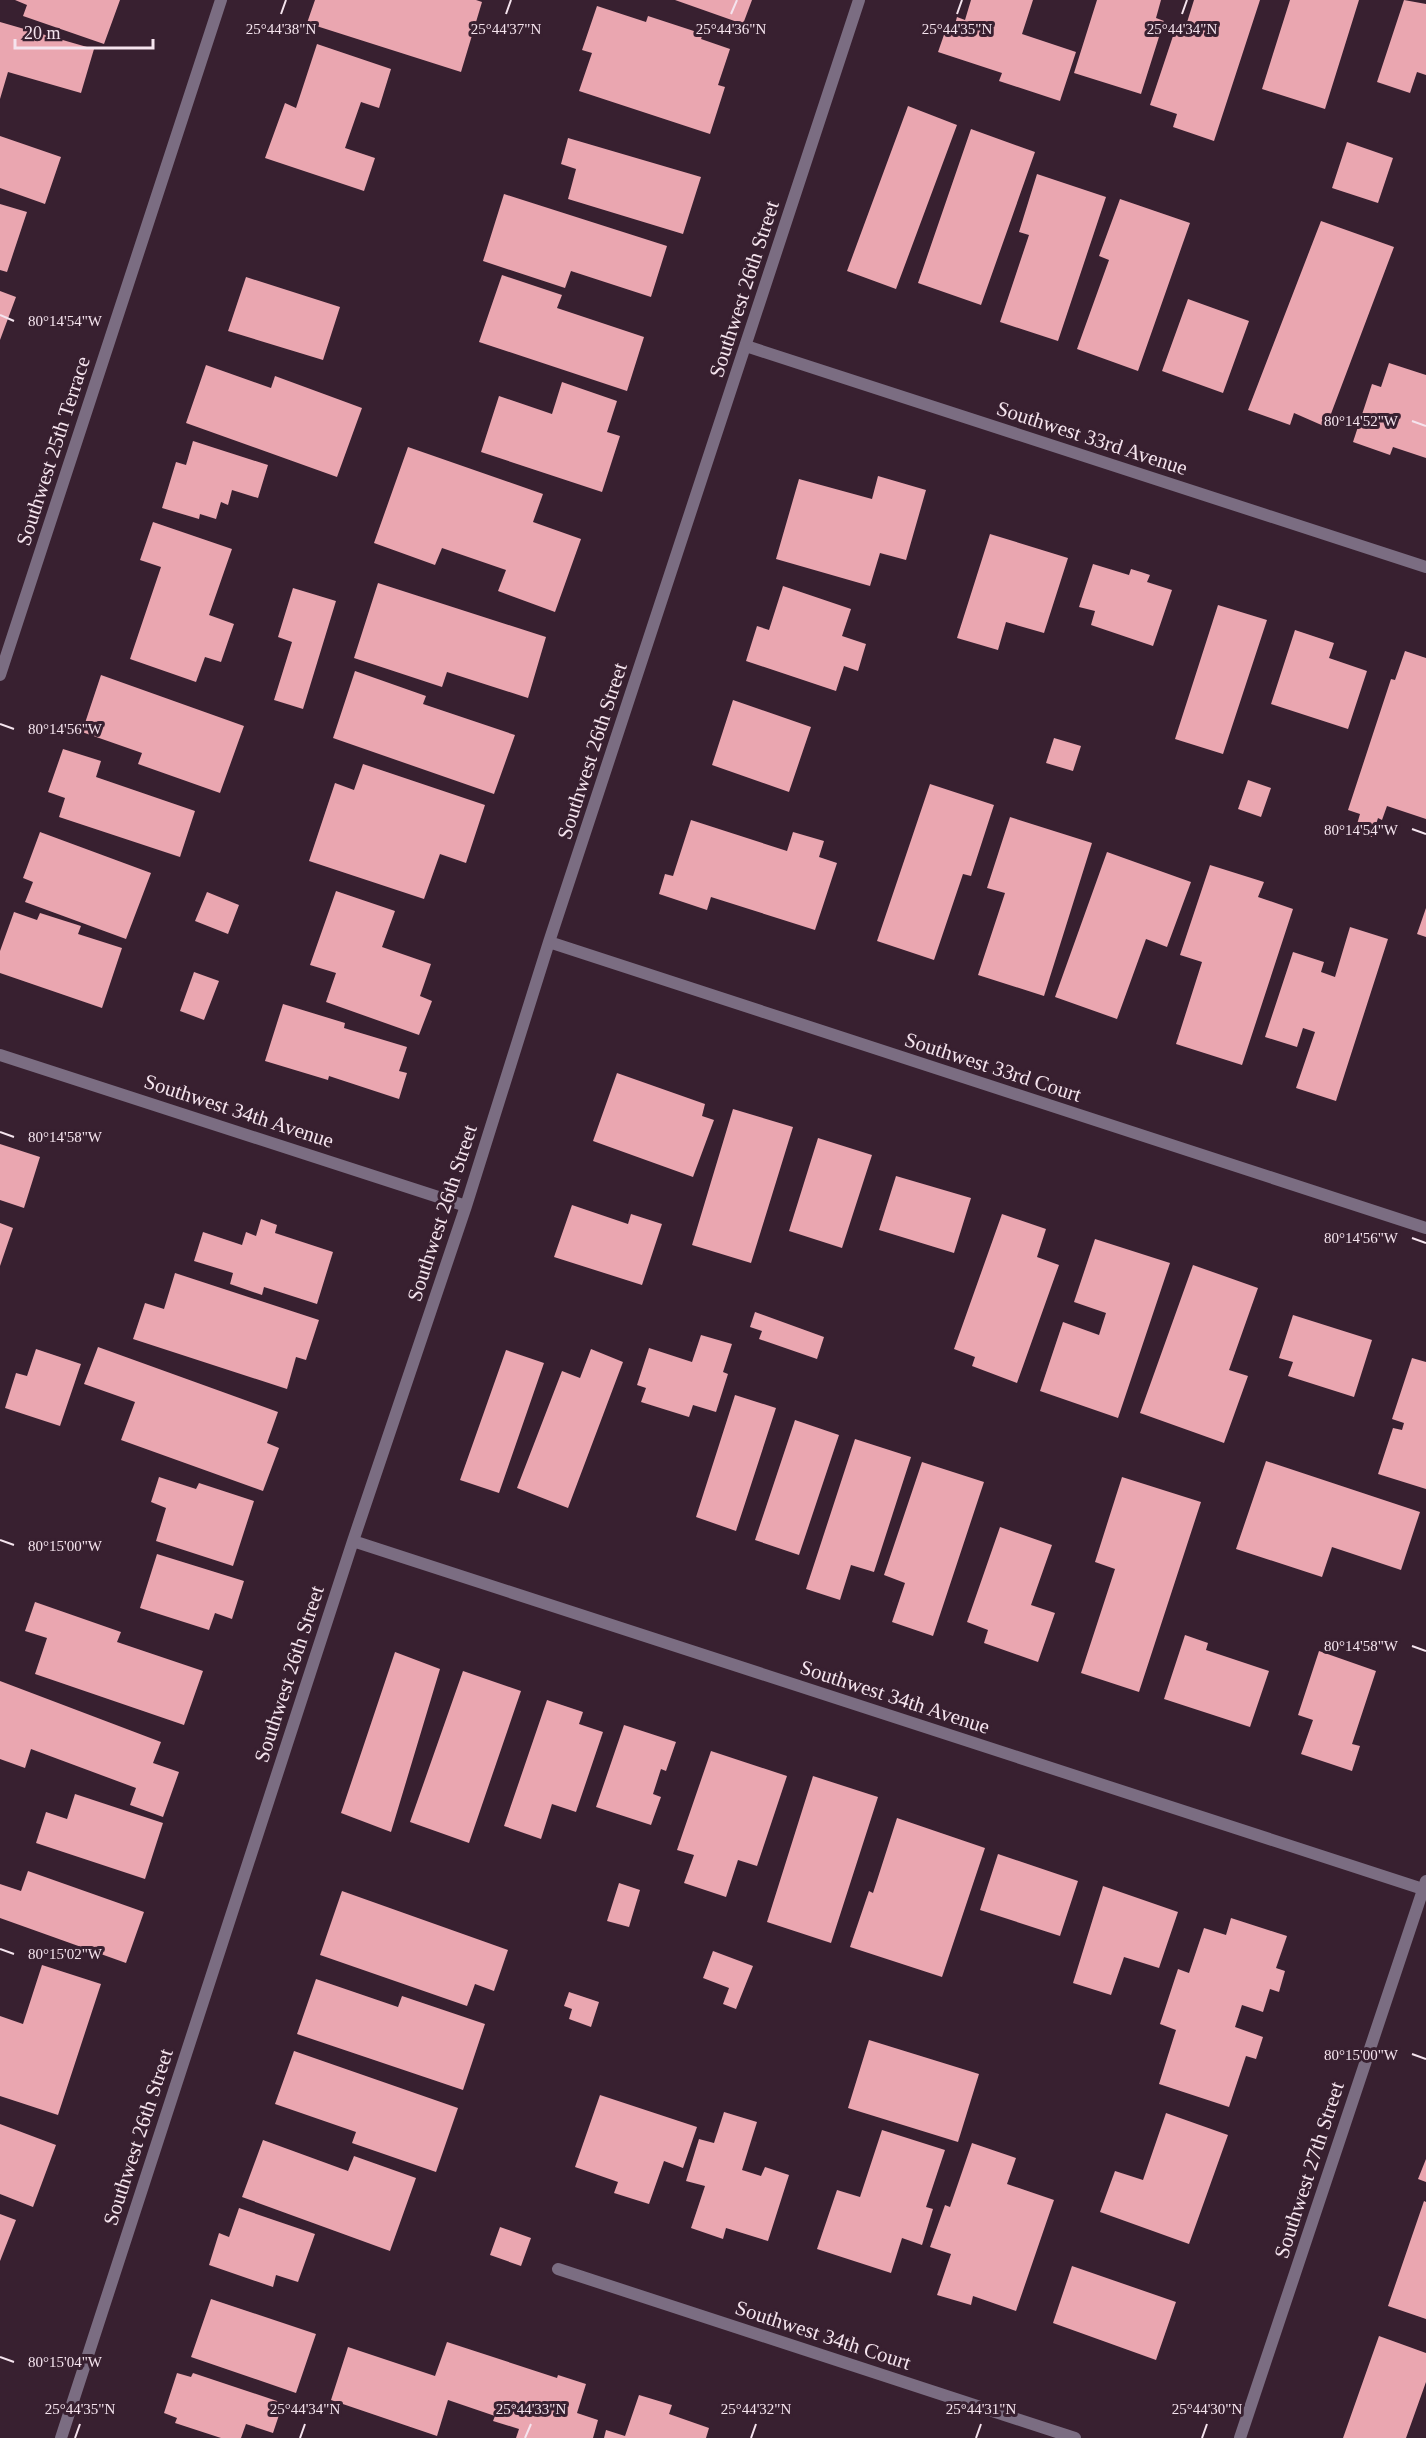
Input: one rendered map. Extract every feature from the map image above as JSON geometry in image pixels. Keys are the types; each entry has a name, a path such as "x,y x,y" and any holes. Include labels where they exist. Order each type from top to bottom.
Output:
{"street":[{"name":"Southwest 25th Terrace","path":"0,675 222,0"},
{"name":"Southwest 26th Street","path":"60,2438 353,1541 466,1206 549,942 859,0"},
{"name":"Southwest 33rd Avenue","path":"746,346 1426,567"},
{"name":"Southwest 33rd Court","path":"549,942 1426,1228"},
{"name":"Southwest 34th Avenue","path":"0,1054 466,1206"},
{"name":"Southwest 34th Avenue","path":"353,1541 1425,1887"},
{"name":"Southwest 27th Street","path":"1240,2438 1425,1887"},
{"name":"Southwest 34th Court","path":"558,2269 1075,2438"}],"building":[{"path":"15,0 120,0 104,44 23,16 27,5"},
{"path":"315,0 476,0 482,2 461,72 307,23"},
{"path":"675,0 752,0 743,24"},
{"path":"971,0 1033,0 1022,34 1076,52 1060,101 999,81 1002,73 938,52 946,29 953,31 957,17 965,20"},
{"path":"1097,0 1161,0 1156,18 1164,21 1141,94 1074,73"},
{"path":"1194,0 1260,0 1214,141 1173,127 1177,114 1150,105 1175,30 1184,32"},
{"path":"1290,0 1359,0 1325,109 1262,89"},
{"path":"1404,0 1426,4 1426,75 1417,72 1410,93 1377,82"},
{"path":"597,6 646,22 648,16 703,34 701,39 730,49 718,85 725,87 710,134 579,91 592,53 582,50"},
{"path":"0,22 94,49 81,93 8,72 0,99"},
{"path":"317,44 391,69 379,108 361,102 345,148 375,158 364,191 265,158 285,103 296,108"},
{"path":"908,106 957,125 896,289 847,271"},
{"path":"971,129 1035,152 981,305 918,283"},
{"path":"0,136 61,157 45,204 0,188"},
{"path":"568,138 701,177 683,234 568,199 576,169 561,164"},
{"path":"1347,142 1393,158 1378,203 1332,188"},
{"path":"1037,174 1106,197 1058,341 1000,322 1029,235 1019,232"},
{"path":"504,194 667,246 651,297 571,271 565,288 483,261"},
{"path":"1120,199 1190,223 1138,371 1077,349 1109,260 1099,256"},
{"path":"0,204 27,212 7,272 0,270"},
{"path":"1321,221 1394,247 1326,427 1294,413 1290,425 1248,410"},
{"path":"502,275 562,295 557,308 644,337 627,391 479,342"},
{"path":"246,277 340,307 323,360 228,331"},
{"path":"0,291 16,297 0,340"},
{"path":"1188,299 1249,321 1223,393 1162,371"},
{"path":"1389,363 1426,375 1426,458 1393,447 1390,455 1353,442 1372,384 1381,387"},
{"path":"206,365 271,388 275,376 362,408 337,477 186,423"},
{"path":"562,382 617,401 607,432 620,436 602,492 481,452 499,396 552,414"},
{"path":"193,441 268,465 258,498 232,490 228,505 221,502 216,519 200,514 199,519 162,508 176,462 186,465"},
{"path":"408,447 543,494 533,522 581,539 555,612 498,591 506,570 442,548 435,565 374,543"},
{"path":"878,476 926,490 906,560 880,553 870,586 776,559 799,479 872,499"},
{"path":"153,522 232,549 209,615 234,624 221,662 205,657 196,682 130,659 161,567 140,560"},
{"path":"990,534 1068,558 1044,633 1006,622 998,650 957,638"},
{"path":"1093,564 1129,575 1131,569 1141,572 1150,575 1147,582 1172,590 1153,646 1091,625 1095,611 1079,607"},
{"path":"378,583 546,637 528,698 447,672 442,687 354,658"},
{"path":"783,586 851,609 842,636 866,644 858,671 844,666 836,691 746,661 757,626 769,630"},
{"path":"293,588 336,601 303,709 274,700 292,642 278,637"},
{"path":"1218,605 1267,620 1223,754 1175,739"},
{"path":"1295,630 1334,643 1329,658 1367,671 1348,729 1271,704"},
{"path":"1405,651 1426,658 1426,819 1387,806 1382,820 1378,818 1372,837 1355,831 1360,814 1348,810 1391,679 1395,680"},
{"path":"355,671 426,696 423,704 515,735 494,794 333,738"},
{"path":"101,675 244,726 220,793 138,764 142,753 82,732"},
{"path":"733,700 811,727 789,792 712,765"},
{"path":"1054,738 1081,746 1073,771 1046,763"},
{"path":"63,749 101,761 96,777 195,811 180,857 59,817 65,798 48,792"},
{"path":"363,764 485,805 466,863 440,854 424,899 309,861 335,783 354,790"},
{"path":"1248,780 1271,788 1261,817 1238,809"},
{"path":"930,784 994,805 971,876 963,874 934,960 877,941"},
{"path":"1010,817 1092,843 1044,996 978,975 1005,893 987,888"},
{"path":"691,820 787,851 793,832 824,841 819,857 837,863 815,930 711,897 707,910 659,894 665,874 673,876"},
{"path":"40,832 151,873 126,939 25,902 33,882 23,878"},
{"path":"1107,852 1191,882 1167,947 1146,939 1117,1019 1055,997"},
{"path":"1210,865 1264,882 1258,897 1293,909 1242,1065 1176,1044 1202,962 1180,955"},
{"path":"336,891 395,911 382,947 431,964 420,996 432,1001 419,1035 326,1002 336,973 310,965"},
{"path":"207,892 239,905 228,934 195,921"},
{"path":"1426,908 1426,937 1417,934"},
{"path":"14,912 37,920 40,913 81,926 78,934 122,948 102,1008 0,973 0,951"},
{"path":"1350,927 1388,939 1336,1101 1296,1088 1315,1032 1303,1028 1297,1047 1265,1037 1293,952 1324,962 1321,972 1335,977"},
{"path":"194,972 219,981 204,1020 180,1011"},
{"path":"283,1004 345,1023 344,1028 407,1047 399,1071 407,1073 399,1099 329,1076 328,1080 265,1061"},
{"path":"617,1073 705,1104 702,1116 714,1120 693,1177 593,1141"},
{"path":"733,1109 793,1127 751,1263 692,1245"},
{"path":"818,1138 872,1155 842,1248 789,1231"},
{"path":"0,1144 40,1157 24,1208 0,1200"},
{"path":"896,1176 971,1198 954,1253 879,1230"},
{"path":"572,1205 628,1224 631,1214 662,1224 642,1285 554,1257"},
{"path":"1002,1214 1046,1229 1037,1257 1059,1265 1017,1383 972,1366 975,1357 954,1349"},
{"path":"261,1219 277,1225 275,1233 333,1252 317,1304 264,1287 262,1295 230,1284 233,1273 194,1261 203,1232 242,1245 246,1232 256,1236"},
{"path":"0,1223 13,1228 0,1266"},
{"path":"1095,1239 1170,1263 1118,1418 1040,1391 1063,1322 1099,1335 1106,1313 1074,1302"},
{"path":"1193,1265 1258,1288 1229,1370 1248,1376 1224,1443 1140,1413"},
{"path":"175,1273 319,1320 306,1360 296,1357 287,1389 133,1339 145,1303 164,1309"},
{"path":"755,1312 824,1337 817,1359 759,1339 762,1331 750,1327"},
{"path":"1293,1315 1372,1340 1354,1397 1288,1376 1293,1362 1279,1358"},
{"path":"701,1335 732,1344 723,1372 728,1374 716,1412 693,1405 689,1417 641,1402 646,1388 637,1385 649,1348 692,1362"},
{"path":"98,1347 278,1412 267,1443 279,1448 263,1491 121,1440 135,1402 84,1384"},
{"path":"36,1349 81,1364 60,1426 5,1408 16,1373 27,1376"},
{"path":"591,1349 623,1362 568,1508 517,1488 562,1371 580,1378"},
{"path":"506,1350 544,1363 499,1493 460,1480"},
{"path":"1412,1358 1426,1362 1426,1489 1378,1474 1393,1428 1402,1430 1404,1423 1392,1419"},
{"path":"735,1395 776,1408 736,1531 696,1517"},
{"path":"795,1420 839,1435 799,1555 755,1540"},
{"path":"855,1439 911,1457 874,1572 851,1565 840,1600 806,1589"},
{"path":"1266,1461 1420,1512 1401,1570 1332,1547 1322,1577 1236,1549"},
{"path":"922,1462 984,1482 933,1636 892,1622 905,1583 884,1575"},
{"path":"159,1477 196,1489 199,1483 254,1501 233,1566 156,1541 166,1508 151,1502"},
{"path":"1122,1477 1201,1502 1139,1692 1081,1673 1115,1569 1095,1562"},
{"path":"1000,1527 1052,1545 1031,1605 1055,1613 1038,1662 984,1643 988,1630 967,1622"},
{"path":"157,1554 244,1581 232,1619 215,1613 209,1630 140,1608"},
{"path":"35,1602 121,1632 117,1642 203,1671 184,1725 35,1674 47,1638 25,1631"},
{"path":"1185,1635 1208,1643 1206,1650 1269,1671 1250,1727 1164,1699"},
{"path":"1319,1651 1376,1671 1352,1744 1360,1746 1352,1771 1301,1754 1313,1720 1298,1715"},
{"path":"395,1652 440,1669 391,1832 341,1813"},
{"path":"463,1671 521,1691 469,1843 410,1822"},
{"path":"0,1681 161,1742 153,1763 179,1772 163,1817 130,1805 136,1788 31,1749 25,1768 0,1759"},
{"path":"547,1700 583,1712 579,1724 603,1732 576,1812 552,1804 541,1839 504,1826"},
{"path":"624,1725 676,1742 666,1771 661,1769 653,1794 661,1797 651,1825 596,1807"},
{"path":"711,1751 787,1776 757,1866 738,1860 726,1897 684,1883 694,1855 677,1850"},
{"path":"813,1776 878,1797 831,1943 767,1922"},
{"path":"75,1794 163,1823 145,1879 36,1843 46,1812 67,1819"},
{"path":"897,1818 985,1848 942,1977 850,1947 869,1891 873,1893"},
{"path":"998,1854 1078,1881 1060,1936 980,1910"},
{"path":"28,1871 144,1912 126,1963 0,1918 0,1884 21,1891"},
{"path":"619,1883 640,1890 629,1927 607,1921"},
{"path":"1103,1886 1178,1912 1159,1968 1124,1957 1111,1995 1073,1983"},
{"path":"342,1891 508,1950 494,1991 475,1984 467,2006 320,1955"},
{"path":"1231,1918 1287,1936 1276,1968 1285,1971 1279,1992 1270,1989 1263,2012 1242,2005 1235,2027 1263,2037 1256,2059 1246,2056 1229,2107 1159,2084 1176,2030 1160,2024 1178,1969 1189,1973 1204,1928 1226,1935"},
{"path":"713,1951 753,1966 736,2009 723,2004 729,1988 703,1978"},
{"path":"42,1965 101,1984 58,2115 0,2096 0,2016 23,2024"},
{"path":"316,1979 398,2007 402,1996 485,2024 463,2090 297,2034"},
{"path":"569,1992 599,2002 591,2027 569,2019 572,2009 564,2006"},
{"path":"869,2040 979,2074 958,2142 848,2108"},
{"path":"294,2051 458,2108 436,2172 352,2143 356,2132 275,2104"},
{"path":"600,2095 697,2127 683,2168 664,2161 649,2204 614,2193 618,2182 575,2167"},
{"path":"724,2112 757,2122 742,2170 761,2176 765,2167 789,2175 768,2241 726,2228 723,2239 691,2228 705,2186 686,2181 699,2139 714,2143"},
{"path":"1166,2113 1228,2135 1189,2244 1100,2212 1115,2171 1143,2180"},
{"path":"0,2124 56,2145 33,2207 0,2194"},
{"path":"882,2130 945,2150 926,2207 933,2209 922,2245 902,2238 891,2273 817,2249 837,2190 860,2197"},
{"path":"263,2140 348,2171 354,2156 416,2178 390,2251 242,2197"},
{"path":"972,2143 1016,2158 1007,2184 1054,2200 1016,2311 973,2296 971,2305 937,2295 951,2254 930,2247 945,2205 950,2207"},
{"path":"1426,2159 1426,2182 1418,2179"},
{"path":"1424,2201 1426,2202 1426,2319 1388,2306"},
{"path":"239,2208 315,2234 298,2282 276,2275 273,2287 209,2265 219,2233 229,2237"},
{"path":"0,2214 16,2220 0,2261"},
{"path":"500,2227 531,2238 521,2266 490,2255"},
{"path":"1072,2266 1176,2302 1156,2360 1053,2323"},
{"path":"211,2299 316,2334 296,2393 191,2357"},
{"path":"1379,2336 1426,2353 1426,2382 1406,2438 1343,2438"},
{"path":"447,2342 557,2378 558,2375 586,2384 577,2413 598,2420 593,2438 516,2438 519,2429 493,2421 495,2416 448,2400 437,2436 331,2400 348,2347 435,2376"},
{"path":"177,2373 191,2377 193,2373 283,2403 273,2433 246,2424 241,2438 221,2438 175,2423 177,2418 164,2413"},
{"path":"639,2395 672,2405 669,2414 709,2428 706,2438 604,2438 606,2430 625,2436"}]}
